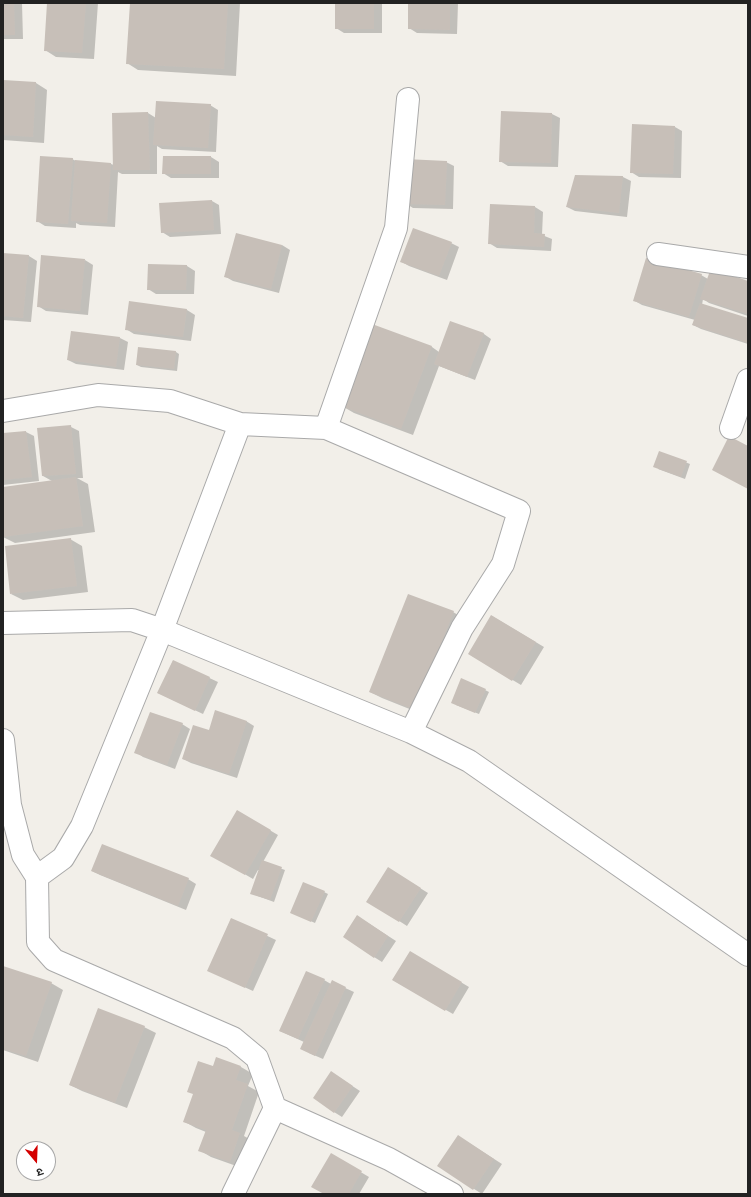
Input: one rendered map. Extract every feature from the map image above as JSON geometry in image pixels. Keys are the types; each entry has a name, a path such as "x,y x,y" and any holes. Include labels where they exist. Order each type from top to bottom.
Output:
{"street":[{"path":"326,428 396,228 408,99"},
{"path":"658,254 748,268"},
{"path":"731,428 748,380"},
{"path":"3,411 98,395 170,401 240,424 326,428 519,511 503,564 462,628 411,732"},
{"path":"37,878 63,858 82,826 162,630 240,424"},
{"path":"3,624 132,620 162,630 411,732 469,761 748,955"},
{"path":"3,740 10,805 22,855 37,878 38,942 54,960 233,1038 257,1058 275,1108 233,1194"},
{"path":"275,1108 389,1159 452,1194"}],"building":[{"path":"3,3 14,3 15,35 3,35"},
{"path":"47,3 86,3 82,53 44,51"},
{"path":"130,3 228,3 224,69 126,64"},
{"path":"335,3 374,3 374,29 335,29"},
{"path":"408,3 450,3 450,30 408,29"},
{"path":"3,80 36,82 33,137 3,135"},
{"path":"156,101 211,104 208,148 153,145"},
{"path":"501,111 552,113 551,163 499,162"},
{"path":"148,112 150,170 113,170 112,113"},
{"path":"632,124 675,126 673,174 630,173"},
{"path":"40,156 73,158 68,224 36,222"},
{"path":"163,156 211,156 211,174 162,174"},
{"path":"405,159 447,161 445,205 404,204"},
{"path":"75,160 111,163 107,223 71,221"},
{"path":"575,175 623,176 619,213 566,207"},
{"path":"212,200 214,230 161,233 159,203"},
{"path":"490,204 535,206 534,233 545,234 544,247 488,244"},
{"path":"413,228 452,242 439,276 400,262"},
{"path":"236,233 282,245 271,289 224,277"},
{"path":"3,253 29,255 23,318 3,316"},
{"path":"41,255 85,259 80,311 37,307"},
{"path":"646,258 702,274 689,317 633,301"},
{"path":"148,264 187,265 186,290 147,290"},
{"path":"711,268 748,281 748,314 700,299"},
{"path":"129,301 187,309 183,337 125,330"},
{"path":"700,303 748,318 748,343 692,325"},
{"path":"450,321 484,333 467,377 434,364"},
{"path":"372,324 432,346 401,429 341,406"},
{"path":"71,331 120,337 116,367 67,360"},
{"path":"138,347 176,351 174,369 136,365"},
{"path":"71,425 76,474 42,476 37,428"},
{"path":"26,431 32,477 3,480 3,433"},
{"path":"729,436 748,446 748,489 712,470"},
{"path":"659,451 687,461 681,477 653,467"},
{"path":"76,477 83,526 3,537 3,487"},
{"path":"71,538 77,586 10,594 5,546"},
{"path":"408,594 454,611 415,710 369,692"},
{"path":"491,615 536,642 512,681 468,654"},
{"path":"173,660 210,677 195,711 157,693"},
{"path":"461,678 486,689 475,713 451,703"},
{"path":"215,710 247,721 229,774 182,759 193,725 209,730"},
{"path":"150,712 183,723 167,765 134,753"},
{"path":"237,810 271,830 245,875 210,856"},
{"path":"102,844 189,878 178,906 91,871"},
{"path":"262,860 282,867 270,900 250,894"},
{"path":"388,867 421,888 399,922 366,902"},
{"path":"303,882 325,891 311,922 290,913"},
{"path":"357,915 388,936 374,958 343,937"},
{"path":"231,918 268,934 245,988 207,971"},
{"path":"410,951 462,982 445,1011 392,980"},
{"path":"3,966 52,982 26,1056 3,1049"},
{"path":"306,971 325,979 298,1039 279,1031"},
{"path":"332,980 346,987 315,1056 300,1049"},
{"path":"98,1008 145,1026 115,1103 69,1085"},
{"path":"216,1057 241,1066 236,1080 248,1084 232,1130 240,1133 230,1162 198,1151 206,1130 183,1122 193,1094 187,1092 198,1061 213,1066"},
{"path":"331,1071 353,1086 334,1113 313,1098"},
{"path":"458,1135 494,1159 473,1190 437,1166"},
{"path":"331,1153 362,1171 349,1194 324,1194 311,1187"}]}
